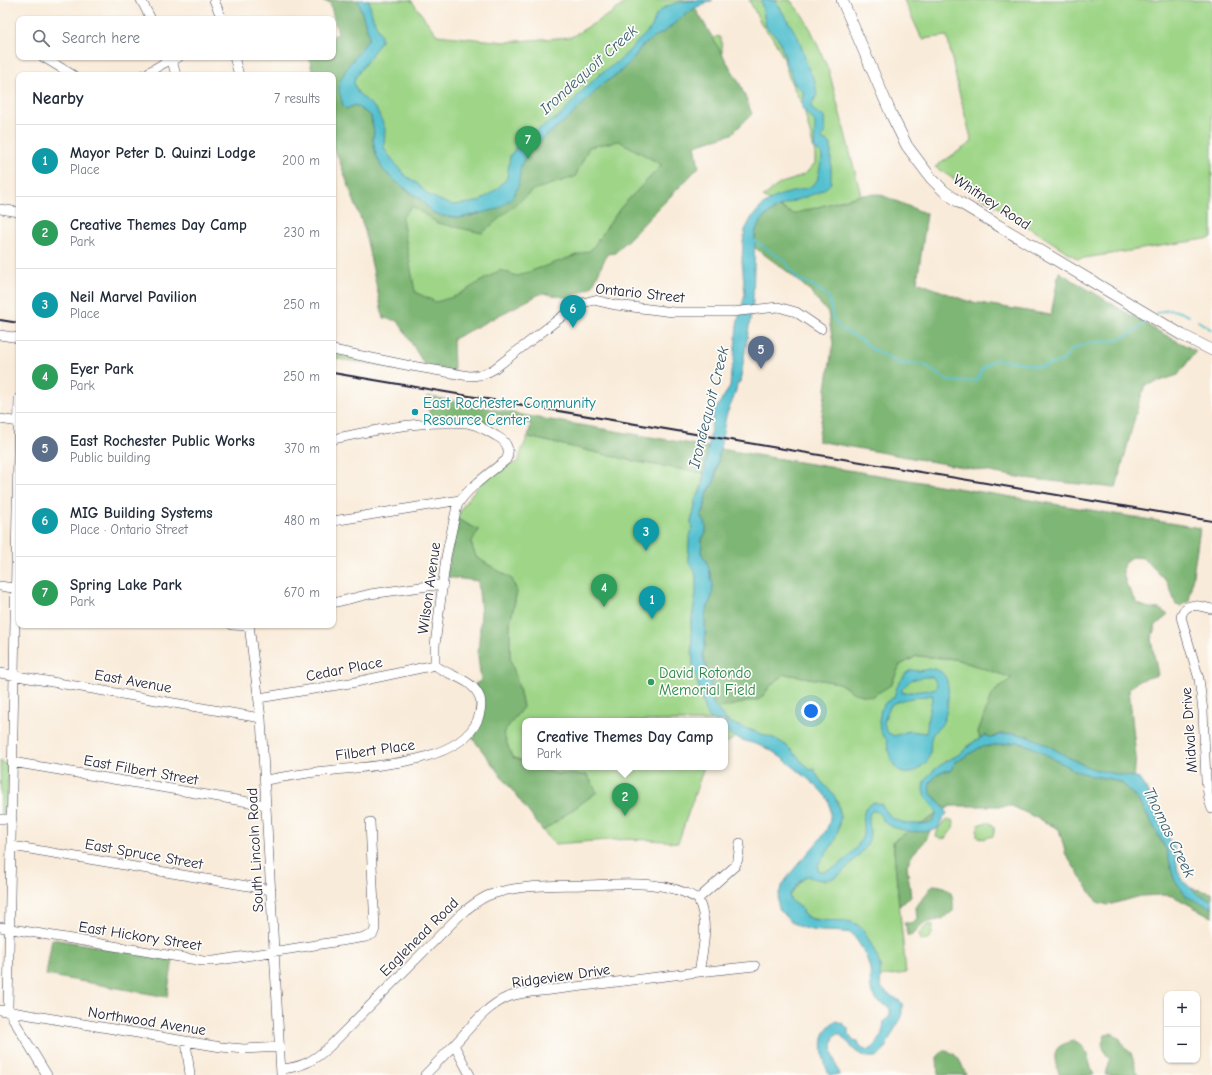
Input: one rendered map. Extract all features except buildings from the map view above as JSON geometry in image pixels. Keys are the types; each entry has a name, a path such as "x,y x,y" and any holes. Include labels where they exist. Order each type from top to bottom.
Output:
{"main road":[{"name":"Whitney Road","path":"842,0 898,130 917,161 944,191 966,206 1182,335 1212,350"}],"street":[{"path":"141,0 149,16"},
{"path":"214,0 221,16"},
{"path":"48,60 68,72"},
{"path":"149,72 170,60"},
{"path":"174,60 176,72"},
{"path":"235,60 238,72"},
{"path":"0,209 16,212"},
{"name":"Ontario Street","path":"336,351 406,365 474,376 494,369 573,308 590,300 634,308 673,312 736,312 778,307 796,312 821,329"},
{"path":"0,335 16,338"},
{"path":"0,419 16,422"},
{"name":"Wilson Avenue","path":"336,438 393,427 438,423 469,423 480,427 504,441 509,450 509,455 506,460 480,481 460,500 451,530 435,645 435,665"},
{"path":"336,521 460,500"},
{"path":"336,601 370,594 443,584"},
{"path":"0,586 16,588"},
{"name":"Midvale Drive","path":"1212,609 1187,606 1181,617 1199,679 1202,695 1206,780 1212,809"},
{"path":"16,617 8,1007 47,1075"},
{"name":"South Lincoln Road","path":"249,628 261,718 272,890 281,1072"},
{"name":"Cedar Place","path":"259,698 356,682 435,665"},
{"name":"Filbert Place","path":"265,780 311,772 395,763 425,758 455,745 467,736 473,729 479,716 481,700 470,684 441,670 435,665"},
{"name":"East Avenue","path":"0,673 261,718"},
{"name":"East Filbert Street","path":"12,762 266,805"},
{"path":"0,819 12,819"},
{"name":"East Hickory Street","path":"0,927 203,961 225,960 366,937 374,931 370,822"},
{"path":"700,972 706,934 702,907 698,899 735,866 740,853 740,843"},
{"name":"East Spruce Street","path":"12,846 272,890"},
{"name":"Eaglehead Road","path":"281,1072 305,1064 317,1057 329,1047 460,915 477,901 488,896 521,888 539,886 638,884 675,889 688,893 698,899"},
{"name":"Ridgeview Drive","path":"425,1075 489,1009 498,1002 513,995 755,966"},
{"name":"Northwood Avenue","path":"0,1010 234,1048 280,1047"},
{"path":"186,1041 190,1075"},
{"path":"454,1045 470,1075"}],"green space":[{"path":"320,0 358,0 369,35 368,40 361,50 346,109 355,105 371,116 376,155 405,189 420,199 432,212 443,216 460,218 480,214 521,165 528,153 540,141 572,115 604,83 619,73 633,59 641,47 667,30 695,8 740,84 752,114 732,134 695,145 699,167 615,253 607,254 592,287 568,298 542,293 453,339 454,372 424,364 398,321 384,318 364,228 336,154 336,72 312,72 310,60 336,60 336,35 338,34 336,16 333,16 330,3","holes":["619,141 662,165 621,207 591,250 517,276 500,270 456,296 436,302 415,292 402,218 412,206 437,223 482,233 533,190 575,177 589,147"]},
{"path":"365,0 411,0 437,35 505,42 571,37 610,14 629,0 695,0 678,9 708,40 719,36 720,37 722,43 722,59 673,167 609,248 412,315 350,96"},
{"path":"749,0 790,0 803,16 811,30 829,71 861,195 793,214 763,197 779,184 806,173 815,163 815,154 804,109 789,78 784,59 773,38 763,27"},
{"path":"904,0 1212,0 1212,238 1078,259 935,167 972,142 947,36 922,39"},
{"path":"879,194 927,214 917,282 967,301 1051,315 1059,272 1154,329 1196,351 1178,375 1145,386 1139,402 1116,488 1023,478 818,441 833,343 828,313 809,290 788,272 754,247 757,227 767,215 779,207 793,214 861,195"},
{"path":"336,355 415,370 416,372 336,359"},
{"path":"427,396 533,417 709,447 704,473 638,462 528,437 531,424 491,413 488,424 459,418 430,418"},
{"path":"528,437 638,462 704,473 700,492 695,501 691,522 692,527 688,559 696,575 697,594 691,624 693,664 705,711 760,699 772,684 785,674 839,683 854,693 891,685 900,665 917,656 955,659 1012,678 996,690 978,732 980,739 970,744 957,756 945,761 923,784 929,801 935,808 937,814 893,841 906,973 880,977 880,967 847,922 817,920 811,918 802,913 803,910 791,901 789,896 800,882 818,865 839,827 840,815 838,803 819,779 814,770 810,770 787,746 749,729 728,742 728,718 522,718 522,761 512,757 503,733 523,707 510,658 510,622 517,592 512,579 476,557 471,543 478,530 457,519 466,501 473,492 490,476 499,470 518,462"},
{"path":"720,449 1200,528 1189,602 1182,606 1176,605 1168,583 1144,558 1132,557 1123,565 1123,573 1127,586 1138,604 1149,608 1160,609 1168,615 1156,625 1151,639 1158,675 1138,681 1129,689 1136,757 1134,778 1097,771 1028,736 999,734 992,738 986,735 980,739 978,732 990,699 996,690 1012,678 955,659 917,656 900,665 891,685 871,697 854,693 839,683 785,674 772,684 760,699 716,709 713,704 710,679 703,657 705,646 705,615 712,596 711,575 701,553 702,539 706,532 701,515 704,511 706,497 715,480"},
{"path":"457,519 479,530 471,543 476,557 512,579 517,592 510,622 510,658 523,707 503,733 512,757 522,761 522,770 545,770 556,774 587,775 597,792 543,831 471,736 480,723 475,684 481,681 478,656 481,612 478,581 446,577"},
{"path":"1018,742 1032,747 1091,776 1111,779 1122,783 1138,800 1153,825 1167,851 1174,879 1178,885 1212,893 1212,917 1173,896 1141,896 1108,905 1097,902 1066,855 1059,829 1012,806 951,806 946,809 932,794 929,786 931,782 941,772 950,771 956,762 981,747"},
{"path":"0,761 8,765 8,807 4,813 1,814"},
{"path":"545,770 703,770 678,843 632,839 555,844 543,831 597,792 587,775 556,774"},
{"path":"937,814 926,840 913,854 907,865 911,897 899,906 893,841"},
{"path":"948,820 952,820 954,822 953,828 946,838 941,839 936,837 937,831 943,823"},
{"path":"986,822 994,826 994,833 993,836 983,839 977,836 977,830 979,825"},
{"path":"933,885 948,889 953,900 953,911 942,919 924,923 911,936 907,935 907,929 904,923 911,923 917,919 916,907"},
{"path":"927,925 933,925 933,928 929,939 923,941 920,940 919,934"},
{"path":"52,939 173,959 167,997 46,975"},
{"path":"1113,1033 1131,1053 1135,1070 1139,1075 1105,1075 1110,1059 1105,1053 1102,1044 1105,1035"},
{"path":"1075,1041 1086,1051 1094,1075 1060,1075 1055,1059 1056,1051 1058,1047 1063,1044"},
{"path":"943,1051 956,1055 966,1075 938,1075 937,1057"}],"water":[{"path":"358,0 369,0 372,15 381,36 381,41 355,78 354,84 358,93 376,109 385,129 384,147 387,153 406,176 418,184 427,194 452,205 480,201 498,188 507,178 510,156 517,146 536,131 561,115 579,94 600,74 619,61 651,28 657,14 662,9 675,3 713,0 695,8 667,30 641,47 633,59 619,73 604,83 572,115 540,141 528,153 521,165 518,187 512,198 498,209 460,218 443,216 432,212 420,199 395,181 383,170 376,155 371,116 355,105 346,109 343,106 339,90 340,81 348,66 368,40 369,35"},
{"path":"761,0 775,0 798,37 809,70 815,81 817,95 811,106 813,110 824,117 825,134 821,137 831,144 831,183 826,188 816,193 772,211 759,224 755,233 753,302 740,382 737,384 726,416 715,479 707,494 703,513 701,515 701,518 704,520 706,526 706,532 702,539 701,553 707,562 713,585 712,596 705,615 705,646 703,657 710,679 713,704 724,718 710,718 705,711 693,665 691,624 696,594 696,575 688,560 689,542 695,500 700,492 704,476 713,414 730,387 737,325 745,294 742,261 745,230 752,217 763,205 778,196 810,187 817,181 822,158 821,153 814,149 815,122 802,108 803,91 794,84 789,69 785,64 785,57 778,38 766,27"},
{"path":"935,669 945,676 948,689 946,712 942,724 932,736 928,760 917,770 910,773 904,773 894,766 891,760 887,740 880,730 879,722 881,709 885,703 894,697 897,687 906,673 911,670 919,671","holes":["924,677 933,677 937,685 936,688 902,693 902,689 911,680","933,695 926,733 909,731 894,736 887,732 884,722 891,705 902,700"]},
{"path":"728,721 776,739 787,746 810,770 814,769 820,780 833,794 838,806 840,819 835,839 818,865 818,871 824,871 831,869 845,860 857,847 863,834 863,814 870,804 875,802 881,804 891,817 905,823 917,824 932,822 937,814 926,799 923,787 925,781 934,770 960,754 973,742 986,735 992,738 1005,734 1017,734 1029,737 1088,767 1139,779 1149,793 1156,815 1174,847 1178,871 1184,882 1199,895 1212,900 1212,908 1187,897 1174,879 1167,851 1153,825 1138,800 1122,783 1076,771 1032,747 1018,742 981,747 956,762 950,771 939,773 931,782 929,787 930,792 941,803 947,813 937,829 918,832 898,829 884,822 879,813 871,811 869,817 870,836 868,842 864,850 850,865 834,878 822,880 807,876 799,882 789,896 791,901 803,910 802,913 807,917 821,920 852,922 858,925 868,938 877,957 880,966 882,988 902,1003 902,1017 885,1048 877,1056 868,1057 862,1055 854,1050 842,1036 838,1034 835,1035 832,1050 839,1075 829,1075 824,1061 822,1045 825,1031 830,1025 836,1021 842,1023 848,1028 848,1033 853,1041 858,1042 860,1047 869,1050 876,1045 880,1038 884,1021 890,1016 890,1008 874,997 871,991 870,969 867,959 860,945 851,933 803,928 794,924 783,914 778,904 779,893 785,881 823,835 828,826 830,820 829,802 820,790 793,766 770,750 728,733"}],"waterway":[{"path":"753,240 784,260 798,279 814,286 829,297 833,319 840,328 863,341 870,348 900,364 923,364 948,381 963,382 978,380 981,370 994,360 1015,361 1040,367 1063,361 1072,349 1086,344 1117,340 1130,334 1146,322"},
{"path":"1157,313 1173,310 1189,316"},
{"path":"1198,321 1212,330"}],"railway":[{"path":"0,320 16,323"},
{"path":"336,374 1212,521"}],"place":[{"name":"Spring Lake Park","path":"528,159"},
{"name":"MIG Building Systems","path":"573,328"},
{"name":"East Rochester Public Works","path":"761,369"},
{"name":"East Rochester Community Resource Center","path":"415,412"},
{"name":"Neil Marvel Pavilion","path":"646,551"},
{"name":"Eyer Park","path":"604,607"},
{"name":"Mayor Peter D. Quinzi Lodge","path":"652,619"},
{"name":"David Rotondo Memorial Field","path":"651,682"},
{"name":"Creative Themes Day Camp","path":"625,816"}],"water label":[{"name":"Irondequoit Creek","path":"588,69"},
{"name":"Irondequoit Creek","path":"708,407"},
{"name":"Thomas Creek","path":"1170,832"}]}
